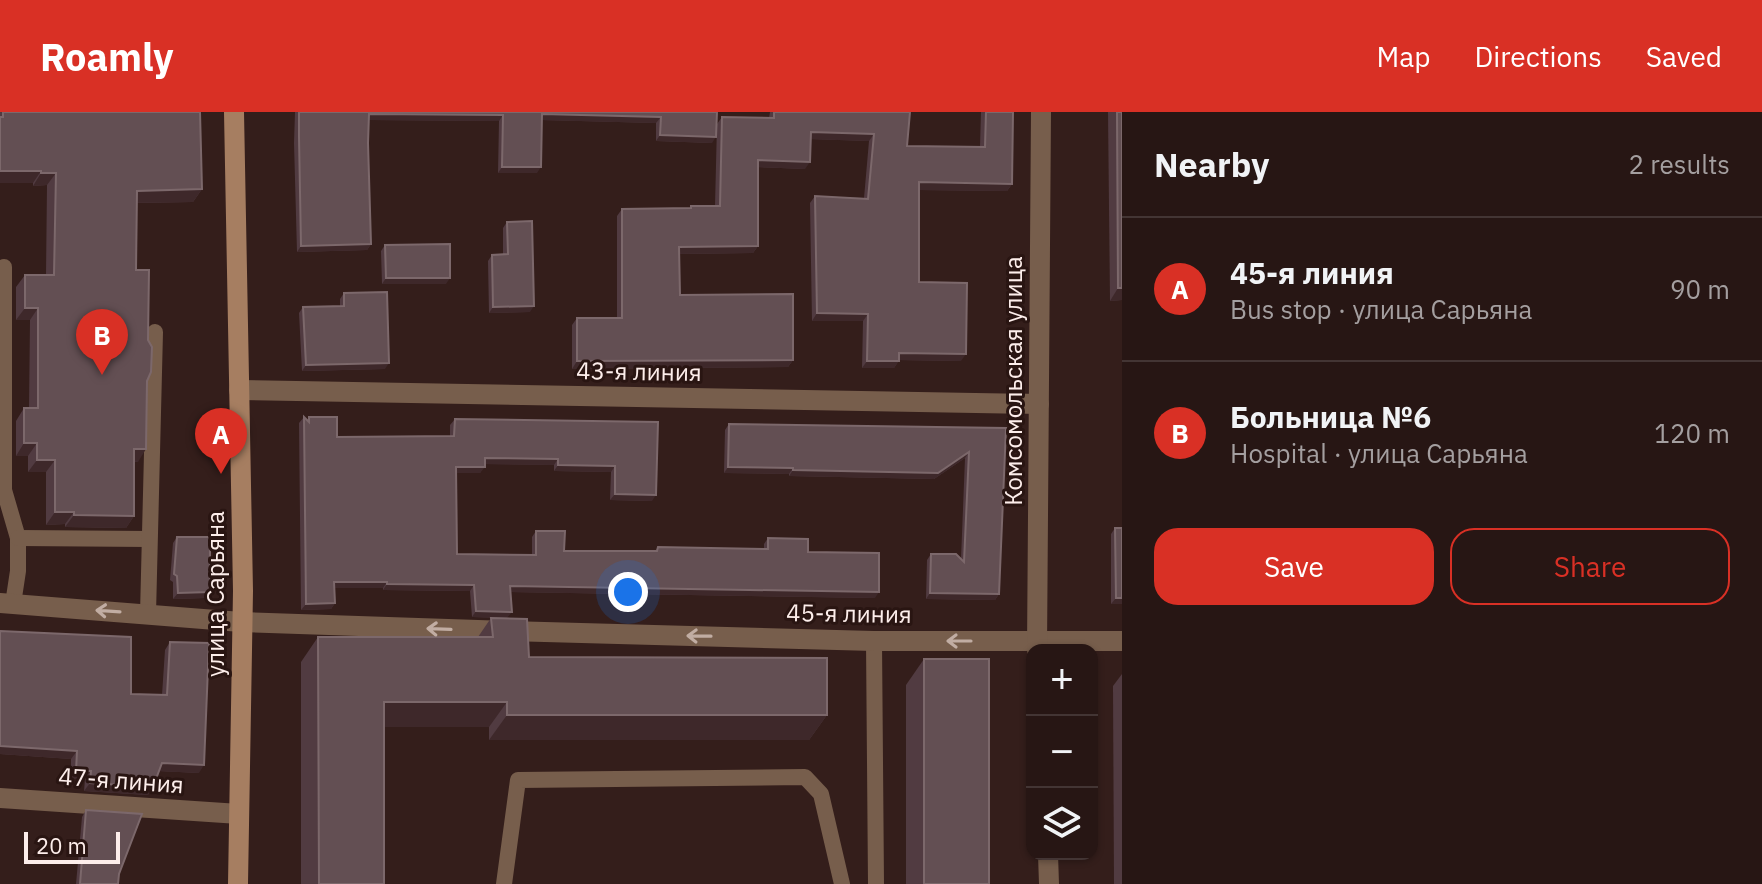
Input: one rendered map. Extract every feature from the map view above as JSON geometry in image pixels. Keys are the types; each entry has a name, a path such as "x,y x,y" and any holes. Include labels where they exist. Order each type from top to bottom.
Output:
{"main road":[{"name":"улица Сарьяна","path":"234,112 243,591 238,884"}],"street":[{"name":"Комсомольская улица","path":"1037,644 1041,112"},
{"name":"43-я линия","path":"239,390 1039,404"},
{"name":"45-я линия","path":"7,604 241,622 1026,646"},
{"name":"45-я линия","path":"1071,644 1122,641"},
{"name":"47-я линия","path":"0,798 239,814"},
{"path":"1048,860 1049,884"}],"lane":[{"path":"4,267 4,490 18,538 18,571 7,604"},
{"path":"148,614 155,332"},
{"path":"18,538 149,539"},
{"path":"874,641 876,884"},
{"path":"504,884 518,780 805,777 821,794 842,884"}],"building":[{"path":"3,112 200,112 202,189 137,191 136,270 149,270 148,340 152,347 151,372 147,381 146,449 134,449 134,516 55,512 55,460 37,460 37,443 24,443 24,408 38,408 38,308 25,308 25,275 54,275 56,173 0,171 0,117 3,117"},
{"path":"299,112 717,112 716,137 660,135 661,117 542,114 541,167 502,167 503,115 369,114 371,244 301,246"},
{"path":"774,112 910,112 907,146 985,147 986,112 1013,112 1012,184 919,182 919,282 967,283 966,354 899,353 899,361 867,361 868,314 817,313 815,196 868,199 874,134 811,132 810,162 758,160 758,246 679,247 680,295 793,294 793,360 577,361 577,318 622,318 622,209 720,206 722,117 774,118"},
{"path":"1117,112 1122,112 1122,288 1118,288"},
{"path":"532,221 534,306 493,307 492,255 508,254 507,222"},
{"path":"450,244 450,278 386,278 385,245"},
{"path":"387,292 389,363 306,365 303,307 344,306 344,293"},
{"path":"304,417 309,422 309,417 337,417 337,437 454,436 455,419 658,422 656,495 615,494 615,466 558,465 558,459 485,458 485,467 456,467 457,554 536,555 536,531 565,531 564,551 657,551 658,547 768,549 768,538 808,539 808,552 879,553 879,592 510,586 512,612 476,611 474,585 334,582 335,603 306,604"},
{"path":"729,424 1006,428 999,594 930,593 931,554 956,554 964,562 969,452 938,473 728,467"},
{"path":"1115,528 1122,528 1122,598 1116,598"},
{"path":"177,537 210,537 210,592 178,593 177,576 174,574"},
{"path":"491,618 527,619 529,657 827,658 827,715 507,715 507,702 384,702 384,884 319,884 318,637 493,637"},
{"path":"0,631 131,637 131,694 167,695 170,642 209,643 204,765 162,763 153,787 90,783 91,771 76,771 77,751 0,746"},
{"path":"924,659 989,659 989,884 924,884"},
{"path":"86,810 142,814 118,884 80,884"}],"place":[{"name":"Больница №6","path":"102,375"},
{"name":"45-я линия","path":"221,474"}]}
